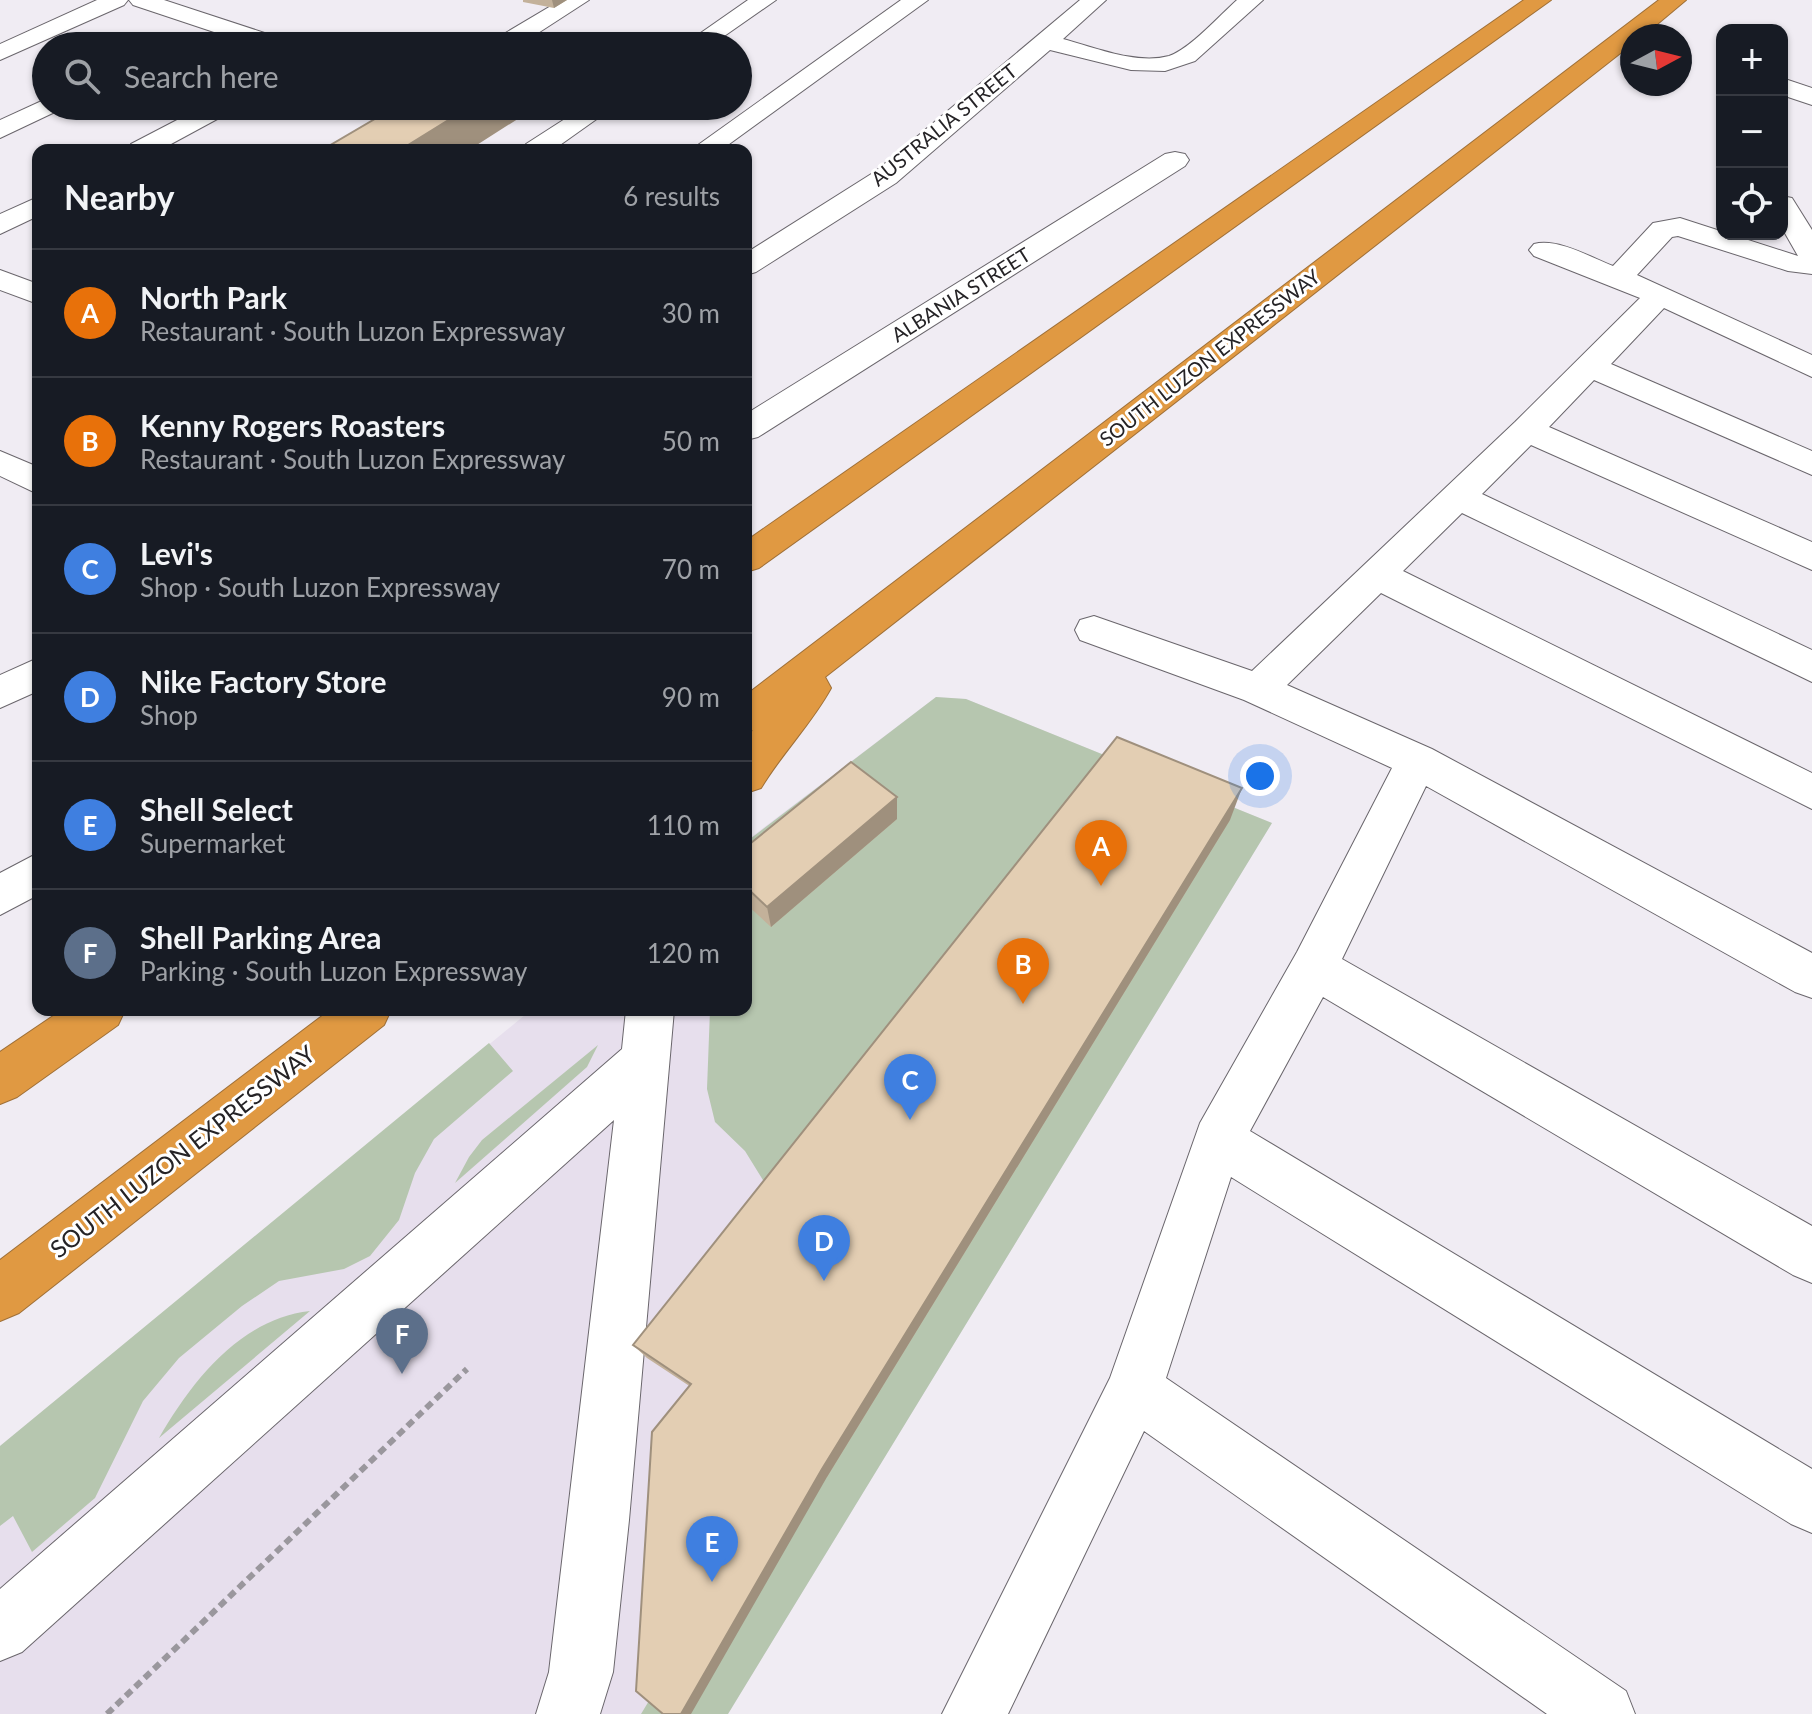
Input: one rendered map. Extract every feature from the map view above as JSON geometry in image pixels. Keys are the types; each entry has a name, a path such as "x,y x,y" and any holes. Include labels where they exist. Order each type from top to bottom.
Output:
{"highway":[{"path":"752,555 1539,0"},
{"name":"SOUTH LUZON EXPRESSWAY","path":"752,712 1674,0"},
{"path":"752,766 766,744 855,632"},
{"path":"0,1081 92,1016"},
{"name":"SOUTH LUZON EXPRESSWAY","path":"0,1294 359,1016"}],"street":[{"path":"46,32 116,0"},
{"path":"141,0 237,32"},
{"path":"524,32 577,0"},
{"path":"715,32 764,0"},
{"path":"752,116 916,0"},
{"name":"AUSTRALIA STREET","path":"752,262 886,177 1094,0"},
{"path":"1045,41 1128,63 1155,64 1180,60 1251,0"},
{"path":"197,32 213,24"},
{"path":"0,53 32,38"},
{"path":"1788,88 1812,97"},
{"path":"0,130 32,114"},
{"path":"151,144 197,120"},
{"path":"544,144 581,120"},
{"path":"712,144 746,120"},
{"name":"ALBANIA STREET","path":"752,425 1175,160"},
{"path":"0,225 32,208"},
{"path":"1788,214 1812,254"},
{"path":"1618,278 1663,229 1680,227 1798,265 1812,265"},
{"path":"1544,250 1660,295 1812,367"},
{"path":"0,279 32,292"},
{"path":"1258,689 1527,430 1660,295"},
{"path":"1591,367 1812,464"},
{"path":"1527,430 1812,557"},
{"path":"0,462 32,479"},
{"path":"1457,496 1812,667"},
{"path":"1378,575 1812,792"},
{"path":"1094,630 1258,689 1417,761 1812,977"},
{"path":"0,693 32,676"},
{"path":"984,1709 1134,1390 1218,1140 1314,967 1417,761"},
{"path":"0,896 32,876"},
{"path":"1314,967 1812,1256"},
{"path":"0,1630 648,1035"},
{"path":"568,1714 581,1672 648,1035"},
{"path":"1218,1140 1812,1503"},
{"path":"1134,1390 1603,1714"}],"path":[{"path":"107,1714 467,1369"}],"shaded area":[{"path":"936,697 966,699 1272,823 728,1714 0,1714 0,1446 524,1016 752,1016 752,836"}],"green space":[{"path":"936,697 966,699 1272,823 728,1714 641,1714 698,1620 766,1185 745,1151 715,1122 707,1089 710,1016 752,1016 752,837"},
{"path":"489,1043 513,1071 434,1139 415,1173 399,1220 370,1256 344,1269 279,1281 242,1306 179,1358 143,1401 95,1498 32,1552 13,1516 0,1526 0,1446"},
{"path":"598,1045 587,1067 455,1183 482,1140"},
{"path":"310,1311 159,1438 203,1375 240,1340 285,1316"}],"building":[{"path":"373,120 448,120 410,144 332,144"},
{"path":"1117,737 1242,788 822,1469 681,1714 663,1714 636,1691 652,1432 691,1384 633,1345"},
{"path":"851,762 897,797 767,907 752,893 752,842"}],"place":[{"name":"North Park","path":"1101,886"},
{"name":"Kenny Rogers Roasters","path":"1023,1004"},
{"name":"Levi's","path":"910,1120"},
{"name":"Nike Factory Store","path":"824,1281"},
{"name":"Shell Parking Area","path":"402,1374"},
{"name":"Shell Select","path":"712,1582"}]}
